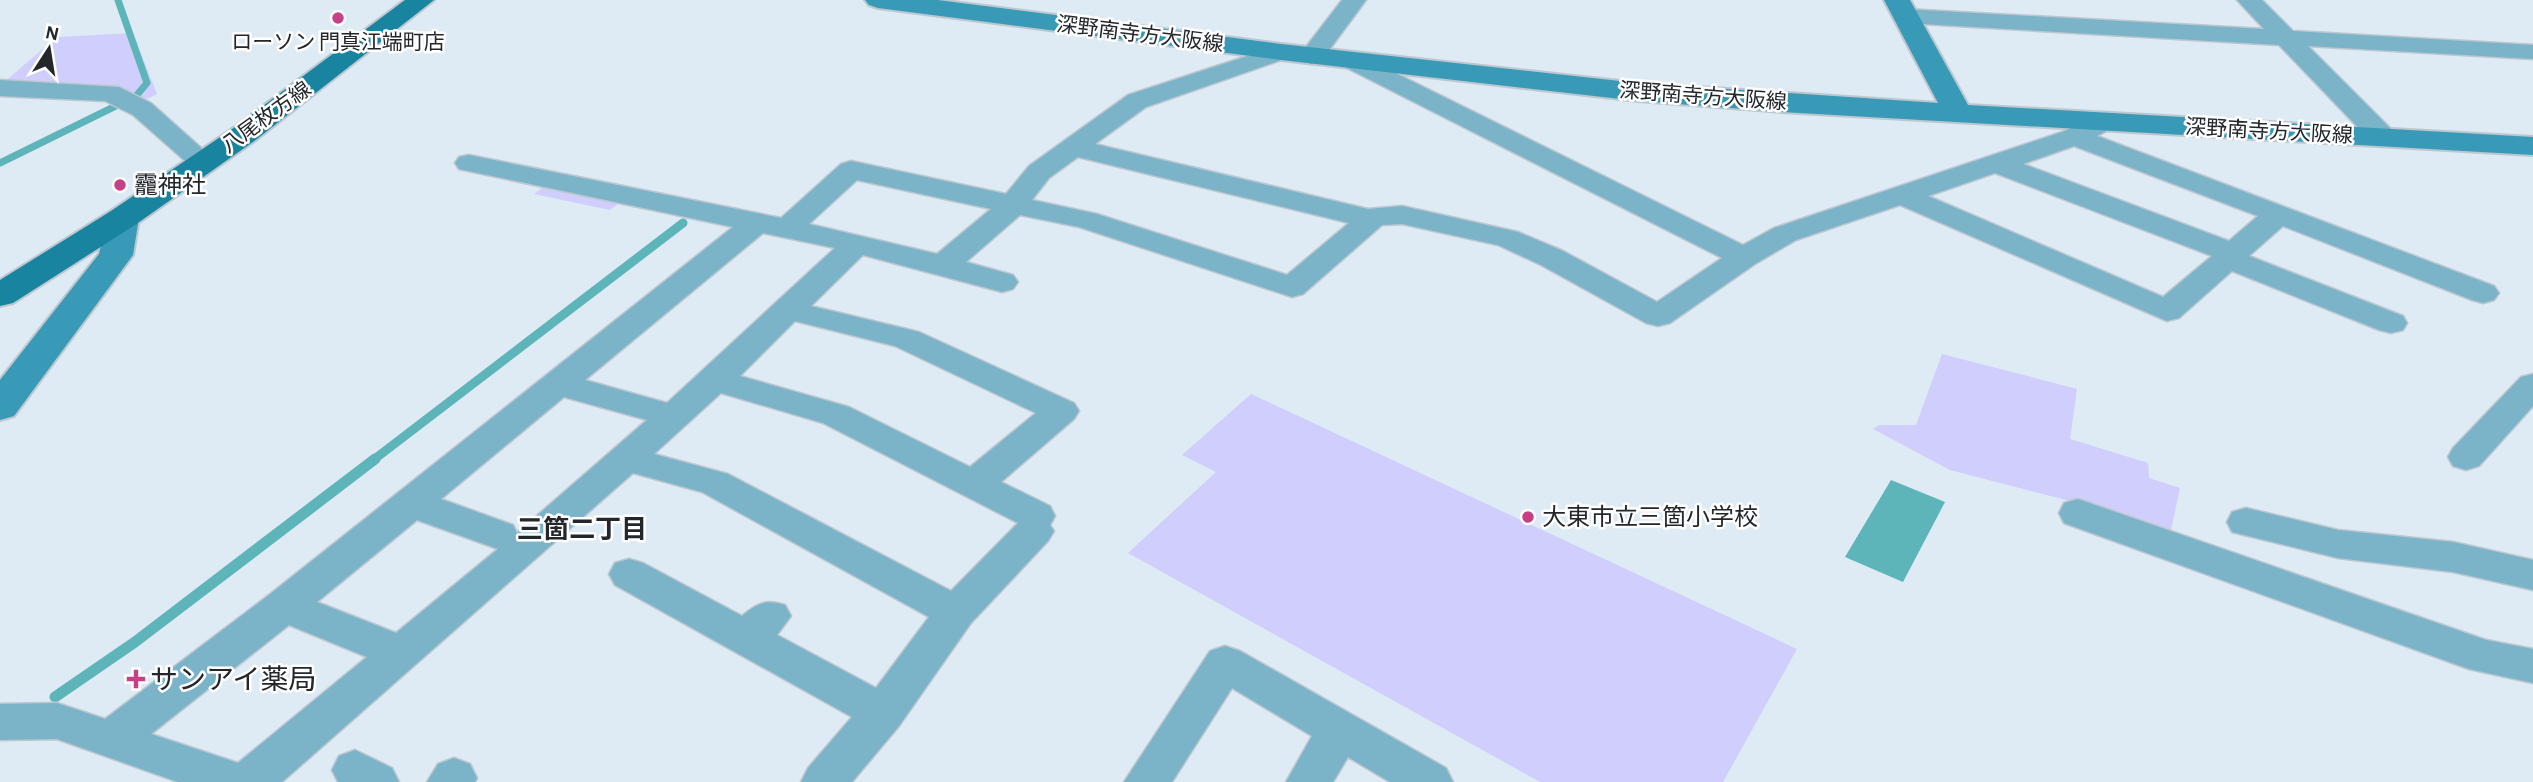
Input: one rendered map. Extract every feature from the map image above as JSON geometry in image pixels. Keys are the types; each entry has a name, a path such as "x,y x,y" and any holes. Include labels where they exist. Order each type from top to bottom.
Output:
{"main road":[{"name":"八尾枚方線","path":"0,295 123,218 203,162 320,79 421,0"},
{"name":"深野南寺方大阪線","path":"878,0 1352,61 1638,92 2533,146"},
{"path":"1901,8 1957,112"},
{"path":"0,407 116,255 123,218"}],"street":[{"path":"1312,56 1354,0"},
{"path":"2249,0 2384,138"},
{"path":"1901,8 2285,37 2533,52"},
{"path":"945,264 1013,205 1039,172 1137,101 1281,52"},
{"path":"1352,61 1744,257"},
{"path":"0,88 110,93 142,109 203,162"},
{"path":"110,740 284,606 556,384 851,170 1086,220 1292,287 1371,219 1380,215 1402,215 1507,238 1552,258 1658,316 1744,257 1785,234 2075,137 2104,121"},
{"path":"2075,137 2483,293"},
{"path":"1075,148 1371,219"},
{"path":"469,163 773,225 945,264 1002,282"},
{"path":"1997,164 2230,256 2390,323"},
{"path":"1903,196 2167,311 2278,214"},
{"path":"249,782 626,459 715,380 857,244"},
{"path":"789,310 907,339 1061,411 973,485"},
{"path":"715,380 836,415 973,485 1035,523 956,612 883,713 824,782"},
{"path":"556,384 674,416"},
{"path":"2466,457 2533,386"},
{"path":"626,459 715,483 956,612"},
{"path":"411,503 499,536"},
{"path":"2078,513 2484,657 2533,666"},
{"path":"2246,522 2338,544 2453,557 2533,575"},
{"path":"658,579 757,627 883,713"},
{"path":"284,606 381,645"},
{"path":"1147,782 1225,663 1430,782"},
{"path":"0,722 57,721 235,782"},
{"path":"1309,782 1339,731"}],"shaded area":[{"path":"133,33 157,94 147,99 116,89 3,83 57,37"},
{"path":"547,184 623,200 610,210 534,194"},
{"path":"1942,354 2077,389 2070,439 2148,463 2149,478 2180,488 2170,535 2078,503 1950,470 1873,429 1879,425 1916,425"},
{"path":"1251,394 1797,649 1723,782 1540,782 1128,553 1216,472 1182,455"},
{"path":"1891,480 1945,502 1903,582 1845,557"}],"waterway":[{"path":"0,163 136,96 147,83 118,0"},
{"path":"372,461 683,223"},
{"path":"55,697 135,642 375,459"}],"place":[{"name":"ローソン 門真江端町店","path":"338,18"},
{"name":"龗神社","path":"120,185"},
{"name":"大東市立三箇小学校","path":"1528,517"},
{"name":"サンアイ薬局","path":"136,679"}],"district":[{"name":"三箇二丁目","path":"582,529"}]}
